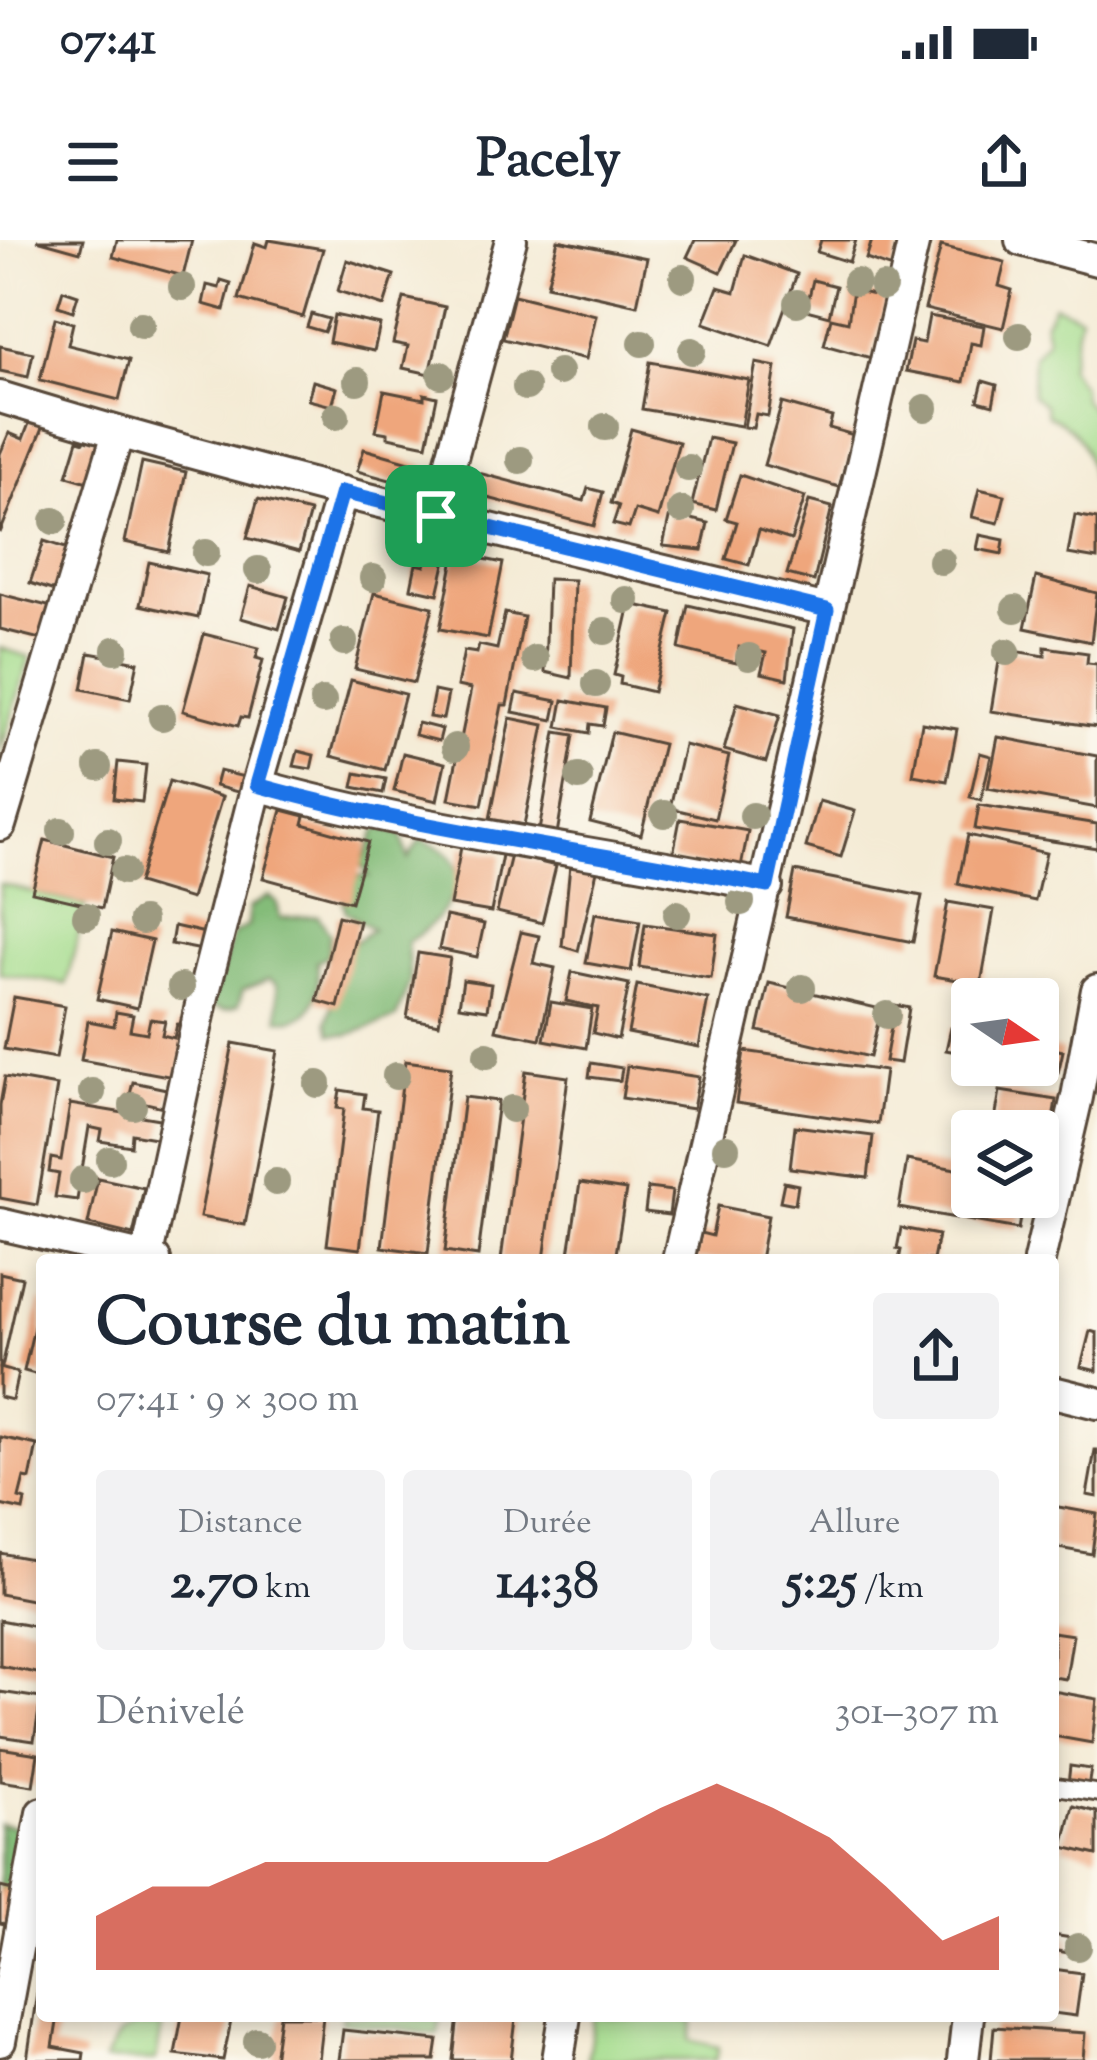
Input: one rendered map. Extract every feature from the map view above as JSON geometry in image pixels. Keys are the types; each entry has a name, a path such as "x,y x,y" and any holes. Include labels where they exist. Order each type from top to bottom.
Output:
{"street":[{"path":"436,516 511,240"},
{"path":"679,1254 914,240"},
{"path":"1021,240 1097,260"},
{"path":"0,397 118,434 342,492 827,610"},
{"path":"0,825 118,434"},
{"path":"150,1254 203,996 257,785 342,492"},
{"path":"257,785 351,811 767,886"},
{"path":"1041,1254 1087,1099 1097,990"},
{"path":"0,1224 124,1254"},
{"path":"1059,1394 1097,1403"},
{"path":"0,2041 36,1846"},
{"path":"558,2060 565,2022"},
{"path":"962,2060 967,2022"}],"lane":[{"path":"1059,1787 1097,1793"}],"green space":[{"path":"1054,305 1080,316 1069,368 1082,387 1083,399 1097,414 1097,491 1080,439 1047,415 1045,405 1032,395 1033,356 1047,339 1044,323"},
{"path":"0,648 30,657 0,753"},
{"path":"381,828 401,834 408,859 420,840 441,849 453,861 454,890 436,919 407,942 410,981 396,1018 348,1035 331,1034 327,1022 349,946 373,929 346,912 340,888 358,876 369,876 359,862"},
{"path":"0,884 86,906 66,984 0,974"},
{"path":"269,896 277,903 280,918 318,916 330,934 327,956 317,961 313,1003 309,1011 292,1019 279,1019 277,984 269,979 243,990 234,1007 211,1006 233,934 248,926 249,908"},
{"path":"0,1824 19,1827 23,1852 13,1884 8,1892 0,1893"},
{"path":"342,2022 439,2022 438,2034"},
{"path":"594,2022 694,2022 690,2040 719,2047 716,2060 587,2060"},
{"path":"135,2026 162,2027 156,2060 104,2060 119,2035"}],"building":[{"path":"37,240 83,240 80,252"},
{"path":"117,240 192,240 183,276 113,257"},
{"path":"269,240 323,249 303,317 239,299 255,243 267,247"},
{"path":"558,240 647,258 637,305 547,285"},
{"path":"695,240 736,240 721,272 687,257"},
{"path":"821,240 856,240 849,262 817,252"},
{"path":"872,240 901,240 892,268 866,259"},
{"path":"941,246 1005,262 999,286 1012,290 1003,328 925,309"},
{"path":"745,255 797,274 771,346 704,323 718,287 735,292"},
{"path":"347,260 394,275 384,306 338,291"},
{"path":"221,280 231,283 224,310 203,304 207,285 219,288"},
{"path":"813,280 836,286 829,316 806,310"},
{"path":"63,290 78,295 73,311 58,306"},
{"path":"853,290 886,298 871,358 824,345 831,318 848,322"},
{"path":"514,295 596,315 586,359 503,339"},
{"path":"404,298 445,307 430,374 403,368 408,346 393,343"},
{"path":"311,314 329,319 324,332 307,327"},
{"path":"334,315 380,325 374,351 329,342"},
{"path":"929,316 984,326 981,345 971,343 964,382 906,371 912,341 924,343"},
{"path":"55,318 73,323 68,345 129,360 119,400 40,380"},
{"path":"0,346 33,353 28,377 0,371"},
{"path":"650,362 749,380 741,426 642,409"},
{"path":"756,363 776,367 768,416 756,414 753,428 744,427"},
{"path":"313,381 337,388 332,406 308,400"},
{"path":"983,381 997,385 993,405 978,401"},
{"path":"384,391 437,397 427,445 376,431"},
{"path":"782,403 832,417 829,428 854,435 839,487 764,465"},
{"path":"30,421 44,425 0,533 0,454 9,433 23,439"},
{"path":"631,429 679,442 658,517 635,510 629,528 613,524 619,506 611,503"},
{"path":"86,437 104,442 91,483 67,476 78,440 84,442"},
{"path":"708,438 732,443 716,510 692,504"},
{"path":"364,449 424,466 419,488 357,471"},
{"path":"142,462 186,472 169,552 125,542"},
{"path":"471,471 584,501 588,488 603,492 594,526 465,492"},
{"path":"740,475 805,497 791,540 759,530 749,565 726,559 737,522 726,519"},
{"path":"979,489 1005,495 998,523 972,517"},
{"path":"258,499 310,512 299,552 247,538"},
{"path":"809,501 832,507 814,581 787,574"},
{"path":"670,514 708,523 702,550 663,546"},
{"path":"1075,515 1097,519 1097,559 1068,554"},
{"path":"980,535 1004,540 1002,554 977,549"},
{"path":"432,538 450,542 438,594 411,588 416,564 425,566"},
{"path":"44,541 75,551 61,593 30,583"},
{"path":"455,553 503,563 488,638 440,629"},
{"path":"149,562 207,575 198,618 140,605"},
{"path":"1036,577 1097,593 1091,642 1025,628"},
{"path":"548,579 574,580 571,678 545,672"},
{"path":"250,586 288,597 279,629 241,618"},
{"path":"374,593 433,607 414,683 355,669"},
{"path":"0,594 52,607 44,640 0,629"},
{"path":"630,604 672,613 653,692 620,684 621,677 614,675"},
{"path":"688,605 793,629 787,679 761,673 766,653 739,647 736,663 679,649"},
{"path":"505,613 524,617 482,805 449,799 471,689 457,686 464,651 477,653 479,645 497,649"},
{"path":"204,634 259,648 256,658 263,660 248,718 241,717 238,726 183,711"},
{"path":"1045,647 1088,653 1087,663 1097,664 1097,727 991,711 1001,649 1045,656"},
{"path":"89,653 138,662 130,699 82,689"},
{"path":"351,680 405,694 385,770 331,756"},
{"path":"434,691 448,694 443,719 429,717"},
{"path":"517,693 557,701 553,720 513,712"},
{"path":"563,700 606,708 603,726 590,724 589,733 558,727"},
{"path":"737,703 780,715 766,762 724,750"},
{"path":"510,718 544,725 524,825 490,819"},
{"path":"418,723 442,729 439,741 415,735"},
{"path":"922,723 957,729 947,781 913,775"},
{"path":"556,732 574,735 557,834 539,831"},
{"path":"612,732 663,744 641,835 590,822"},
{"path":"998,737 1097,756 1097,808 988,788"},
{"path":"684,745 729,756 715,819 670,808"},
{"path":"298,751 314,755 311,769 294,766"},
{"path":"403,753 445,763 437,801 394,791"},
{"path":"980,753 991,756 981,800 970,797"},
{"path":"118,762 146,765 142,802 114,799"},
{"path":"219,771 249,778 245,794 215,786"},
{"path":"356,773 386,779 383,793 353,787"},
{"path":"169,781 222,797 191,899 138,883"},
{"path":"819,801 855,811 841,857 806,847"},
{"path":"979,805 1097,824 1097,848 975,829"},
{"path":"282,810 305,816 303,824 368,842 351,902 263,878"},
{"path":"680,819 748,831 740,872 672,860"},
{"path":"968,835 1046,853 1035,901 958,884"},
{"path":"45,840 113,857 102,908 32,892"},
{"path":"461,847 502,855 491,912 450,905"},
{"path":"511,855 556,866 542,923 497,912"},
{"path":"570,865 597,871 578,951 562,946"},
{"path":"795,871 922,896 913,942 786,917"},
{"path":"948,902 994,910 982,978 934,976"},
{"path":"595,913 640,921 631,971 586,963"},
{"path":"338,916 359,921 338,1007 317,1001"},
{"path":"446,916 484,924 477,957 439,949"},
{"path":"645,924 717,934 711,978 639,967"},
{"path":"174,926 205,933 202,950 171,944"},
{"path":"112,932 152,941 137,1008 97,999"},
{"path":"521,932 539,936 533,963 555,968 540,1039 496,1030"},
{"path":"418,953 450,958 439,1024 407,1018"},
{"path":"572,972 629,984 618,1039 593,1033 598,1008 566,1001"},
{"path":"463,980 491,984 487,1010 459,1006"},
{"path":"769,983 881,1009 870,1057 758,1031"},
{"path":"637,985 708,999 699,1047 628,1033"},
{"path":"14,997 65,1006 56,1058 4,1049"},
{"path":"551,1002 592,1009 586,1048 544,1040"},
{"path":"895,1005 909,1008 900,1063 885,1061"},
{"path":"116,1012 133,1015 130,1030 147,1033 150,1019 165,1021 162,1035 174,1038 177,1024 188,1026 179,1078 81,1060 88,1021 114,1026"},
{"path":"233,1043 278,1051 245,1225 200,1217"},
{"path":"744,1051 885,1071 878,1124 736,1103"},
{"path":"405,1061 451,1067 428,1253 382,1247"},
{"path":"591,1063 622,1068 620,1081 589,1077"},
{"path":"627,1066 699,1077 693,1109 622,1098"},
{"path":"526,1071 568,1077 545,1254 502,1254"},
{"path":"5,1077 57,1086 37,1205 0,1198 0,1105"},
{"path":"133,1082 171,1090 167,1108 129,1099"},
{"path":"340,1090 365,1094 363,1108 378,1110 360,1249 327,1245 344,1109 337,1108"},
{"path":"1000,1091 1056,1100 1054,1110 997,1110"},
{"path":"464,1097 498,1101 478,1254 445,1251"},
{"path":"70,1104 165,1120 161,1139 132,1134 131,1146 100,1141 102,1130 89,1127 77,1200 55,1197 59,1174 49,1172 51,1158 61,1160"},
{"path":"795,1126 873,1136 868,1178 790,1168"},
{"path":"907,1160 951,1168 951,1217 899,1208"},
{"path":"98,1178 144,1188 133,1235 88,1224"},
{"path":"784,1182 798,1185 795,1204 780,1201"},
{"path":"580,1183 626,1190 616,1254 569,1254"},
{"path":"648,1188 672,1191 669,1215 645,1212"},
{"path":"718,1206 768,1216 761,1254 696,1254 701,1233 712,1236"},
{"path":"956,1218 1020,1218 1018,1229"},
{"path":"901,1228 938,1235 934,1254 900,1254"},
{"path":"0,1273 22,1278 2,1367 0,1367"},
{"path":"36,1318 36,1374 24,1371"},
{"path":"1090,1331 1097,1333 1097,1371 1081,1367"},
{"path":"0,1368 18,1373 12,1400 0,1397"},
{"path":"0,1437 36,1445 30,1479 24,1478 19,1498 25,1500 23,1510 0,1505"},
{"path":"1097,1450 1097,1497 1087,1495"},
{"path":"1059,1507 1097,1514 1092,1554 1059,1548"},
{"path":"0,1553 36,1560 36,1601 0,1594"},
{"path":"0,1620 36,1627 36,1673 0,1666"},
{"path":"1059,1633 1073,1635 1066,1679 1059,1678"},
{"path":"0,1692 36,1697 34,1741 0,1736"},
{"path":"1059,1692 1097,1699 1092,1743 1059,1737"},
{"path":"0,1748 36,1754 33,1786 0,1781"},
{"path":"1070,1766 1091,1769 1088,1787 1068,1785"},
{"path":"1073,1806 1097,1812 1097,1855 1063,1847"},
{"path":"0,1887 17,1891 10,1925 0,1923"},
{"path":"1059,1936 1071,1938 1068,1953 1059,1951"},
{"path":"1059,1970 1082,1973 1076,2016 1059,2014"},
{"path":"36,1999 36,2022 57,2022 53,2047 84,2053 83,2060 27,2060"},
{"path":"181,2022 231,2022 223,2060 175,2054"},
{"path":"279,2022 322,2022 318,2060 274,2060"},
{"path":"457,2022 516,2022 511,2060 453,2060"},
{"path":"994,2027 1085,2033 1083,2060 991,2060"},
{"path":"343,2030 438,2040 435,2060 339,2060"}],"route":[{"path":"342,492 436,516 827,610 767,886 351,811 257,785 342,492"}]}
